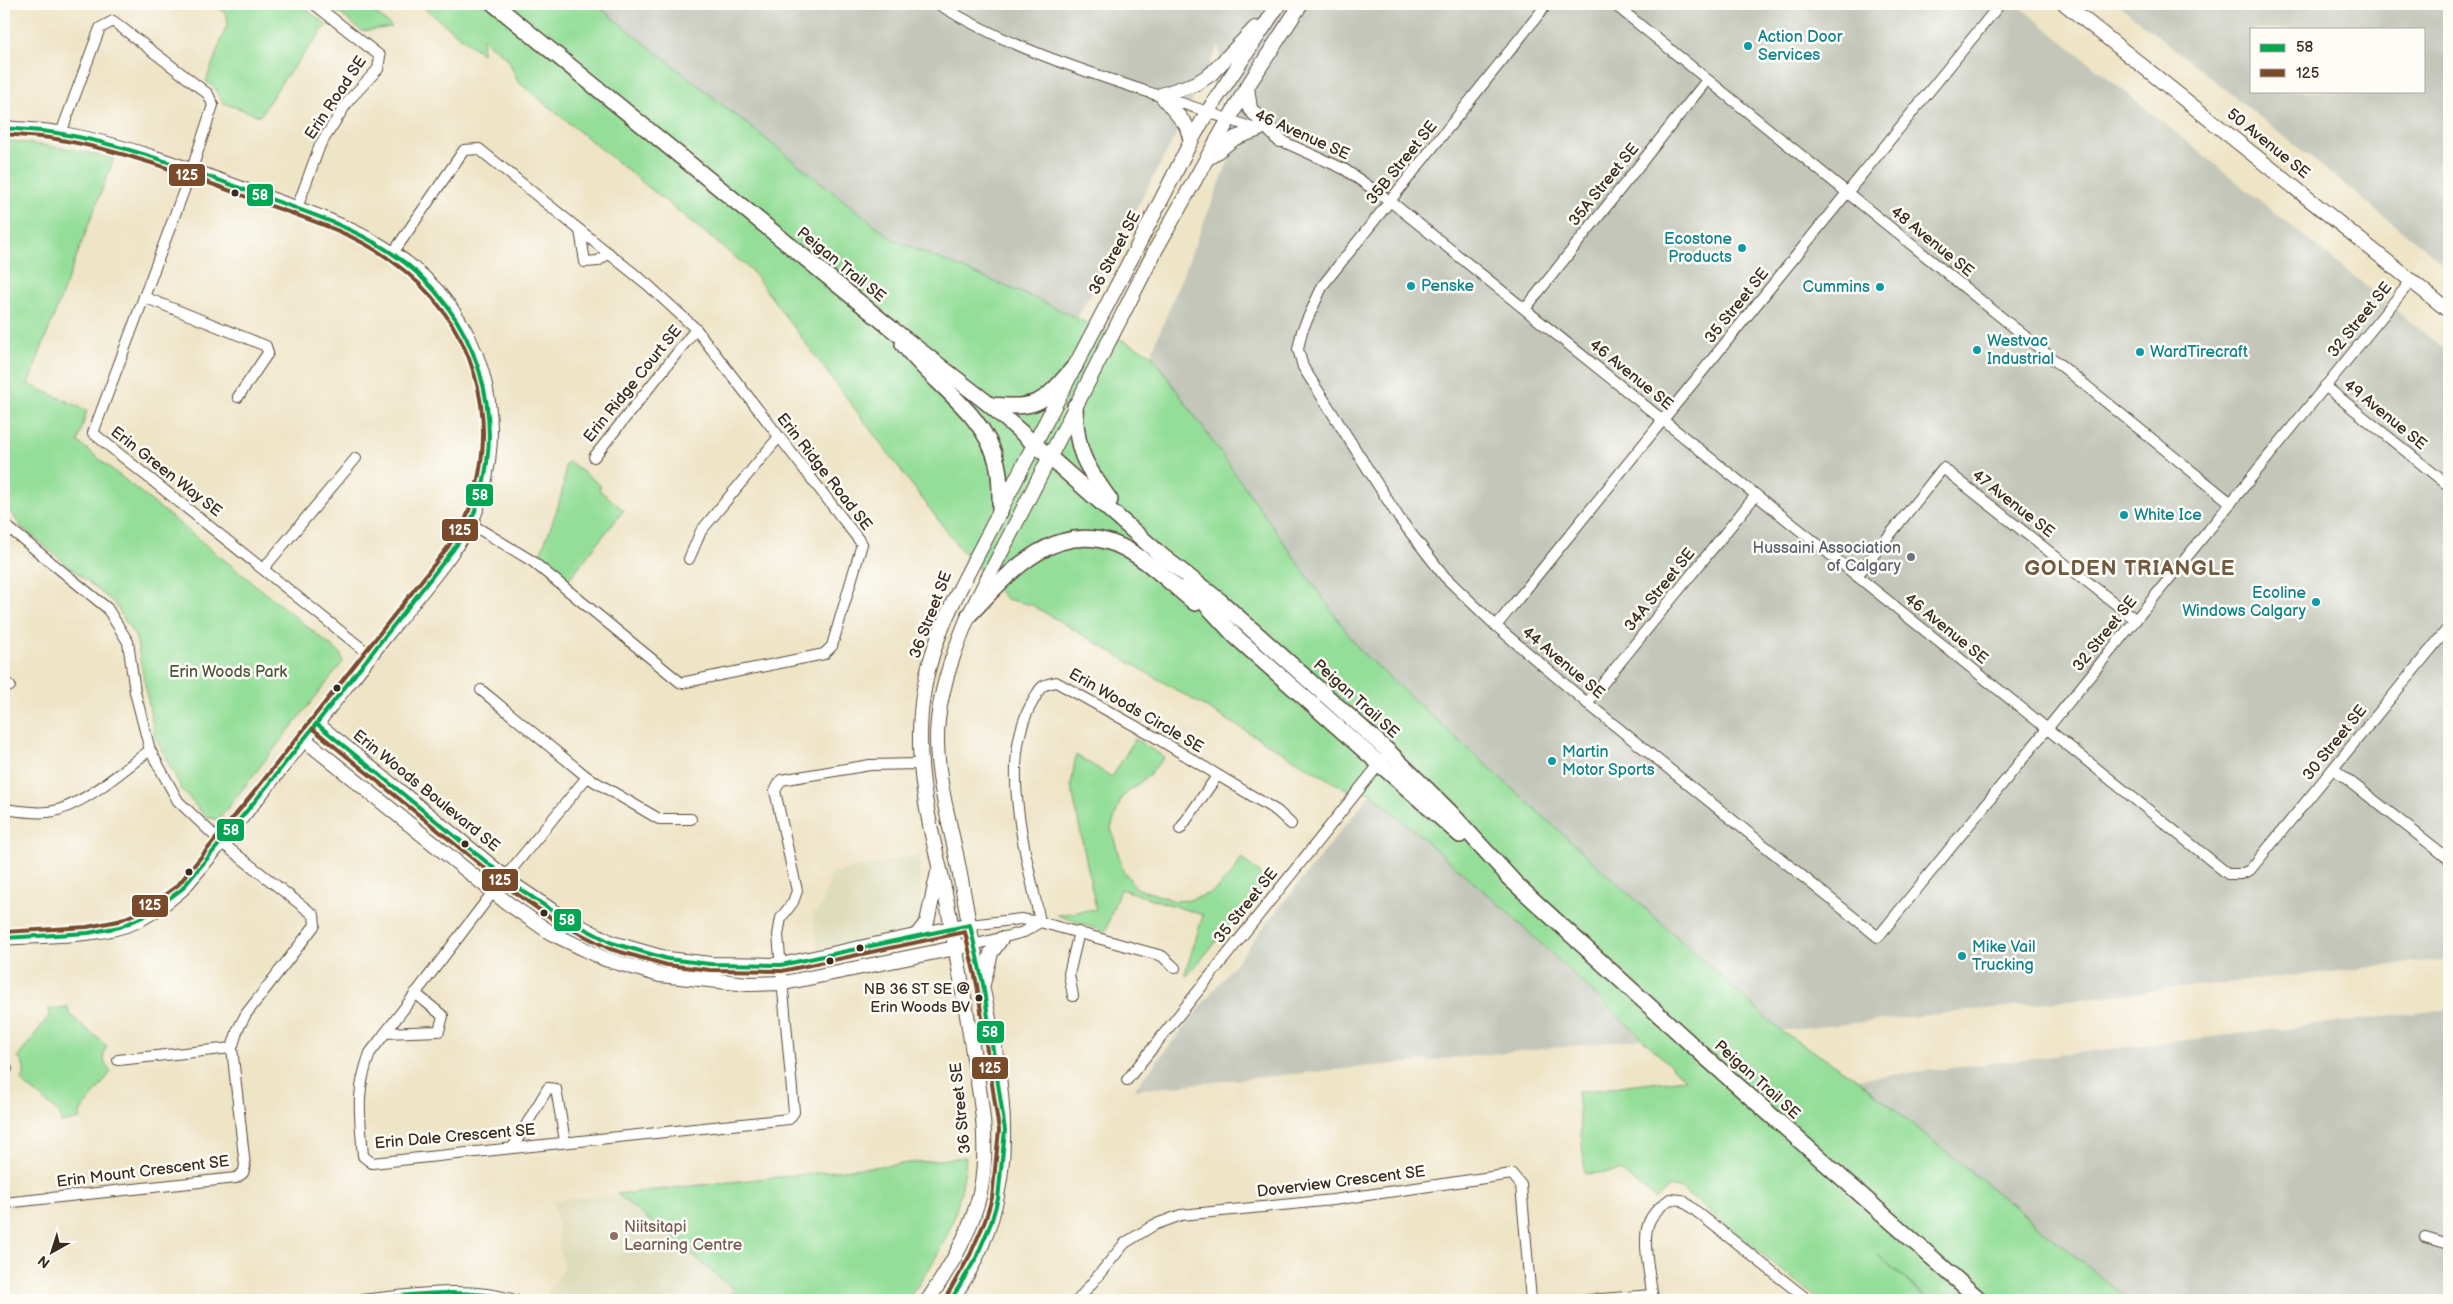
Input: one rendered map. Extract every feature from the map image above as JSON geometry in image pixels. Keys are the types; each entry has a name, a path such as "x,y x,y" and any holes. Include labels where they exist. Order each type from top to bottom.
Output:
{"main road":[{"name":"Peigan Trail SE","path":"494,4 892,329 1035,442 1162,556 1220,601 1389,752 1450,812 1514,882"},
{"path":"892,329 915,360 968,412 983,431 997,463 1000,512"},
{"path":"990,405 1019,407 1034,404 1053,391 1075,366"},
{"path":"1075,406 1078,449 1096,481 1129,526"},
{"path":"969,615 1015,568 1043,548 1069,540 1093,539 1115,544 1143,561 1236,636"},
{"name":"Peigan Trail SE","path":"1162,556 1236,636 1378,765 1514,882 1703,1055 1980,1300"}],"street":[{"name":"Erin Road SE","path":"297,208 320,145 349,100 378,70 380,56 314,4"},
{"name":"46 Avenue SE","path":"938,4 1000,37 1093,73 1208,111 1257,130 1344,169 1390,202 2228,874 2241,874"},
{"path":"951,1300 976,1258 992,1223 998,1199 1005,1130 983,984 973,945 938,763 938,721 944,689 955,649 969,615 1049,455 1156,249 1228,119 1301,4"},
{"name":"35B Street SE","path":"1298,350 1302,331 1323,285 1548,4"},
{"name":"48 Avenue SE","path":"1614,4 2231,503"},
{"name":"35 Street SE","path":"1496,626 2000,4"},
{"name":"50 Avenue SE","path":"2065,4 2449,311"},
{"path":"1191,141 1186,125 1161,95 1197,82 1211,74 1277,7"},
{"name":"36 Street SE","path":"928,1300 960,1247 973,1217 981,1189 985,1132 982,1103 956,948 925,803 919,764 919,721 924,685 936,644 962,580 1000,512 1191,141 1208,111 1277,7"},
{"name":"Erin Green Way SE","path":"61,133 100,28 113,21 208,94 213,105 192,169 93,433 264,568 370,655"},
{"name":"35A Street SE","path":"1524,309 1707,80"},
{"path":"1247,87 1250,109 1280,140"},
{"path":"4,128 61,133 124,148 192,169 297,208 360,234 393,253 437,291 460,323 477,358 487,387 491,422 490,458 484,488 471,524 444,563 305,740 222,843 182,889 160,908 134,922 108,930 4,938"},
{"path":"1204,162 1235,138 1257,130"},
{"name":"Erin Ridge Road SE","path":"393,253 464,150 479,149 648,285 696,330 862,544 832,646 824,654 681,683 532,561 471,524"},
{"path":"580,230 585,262 598,261 609,254"},
{"name":"32 Street SE","path":"1878,937 2411,281"},
{"path":"144,297 266,346 268,353 238,398"},
{"name":"Erin Ridge Court SE","path":"594,457 696,330"},
{"name":"44 Avenue SE","path":"1298,350 1303,367 1399,518 1444,577 1496,626 1587,703 1878,937"},
{"name":"49 Avenue SE","path":"2325,386 2449,486"},
{"path":"689,559 702,531 778,438"},
{"path":"264,568 356,458"},
{"name":"47 Avenue SE","path":"1857,576 1943,468 2136,620"},
{"name":"34A Street SE","path":"1587,703 1756,495"},
{"name":"Erin Mount Crescent SE","path":"4,524 107,608 128,642 135,692 150,750 178,801 222,843 314,915 315,925 246,1014 238,1029 232,1048 246,1166 243,1173 236,1178 4,1203"},
{"name":"30 Street SE","path":"2241,874 2250,870 2449,627"},
{"name":"Erin Woods Circle SE","path":"1040,922 1017,804 1016,766 1020,737 1028,711 1042,687 1056,682 1155,737 1277,811 1291,824"},
{"path":"481,690 587,777 659,819 691,820"},
{"name":"Erin Woods Boulevard SE","path":"317,724 505,878 560,916 612,943 668,959 710,964 782,965 970,925"},
{"path":"305,740 493,892 551,933 605,959 660,975 738,983 784,984 1002,940 1024,932 1040,922"},
{"path":"4,809 32,812 58,810 93,792 150,750"},
{"name":"35 Street SE","path":"1127,1080 1389,752"},
{"name":"Erin Dale Crescent SE","path":"587,777 493,892 370,1053 360,1078 358,1097 363,1156 372,1163 789,1119 794,1112 784,984 778,935 781,918 797,891 775,791 781,780 870,765 919,764"},
{"path":"2334,769 2449,859"},
{"path":"1180,829 1217,776"},
{"path":"917,935 927,922 939,866"},
{"path":"970,925 1021,919 1040,922 1162,956 1175,968"},
{"path":"1072,996 1068,974 1079,932"},
{"path":"983,984 991,953 1002,940"},
{"path":"385,1033 438,1031 443,1016 415,993"},
{"path":"118,1060 232,1048"},
{"path":"513,1147 548,1088 556,1089 565,1142"},
{"name":"Doverview Crescent SE","path":"1078,1300 1125,1243 1154,1225 1181,1215 1333,1200 1512,1174 1521,1185 1531,1300"},
{"path":"1590,1300 1652,1298 1646,1242 1648,1223 1658,1208 1670,1199 1682,1200 1808,1300"},
{"path":"2425,1237 2449,1244"},
{"path":"361,1300 462,1292 500,1296 515,1300"}],"shaded area":[{"path":"595,4 2016,4 2449,353 2449,959 1781,1031 1361,652 1151,354 1229,160 1219,45 1177,133 1077,319 894,240"},
{"path":"2118,4 2449,4 2449,268"},
{"path":"1371,793 1503,908 1641,1039 1134,1090"},
{"path":"920,855 920,927 819,950 812,915 822,906 831,873"},
{"path":"2449,1009 2449,1300 2129,1300 1857,1079"},
{"name":"Niitsitapi Learning Centre","path":"617,1194 735,1290 727,1300 542,1300 563,1271 554,1201"}],"green space":[{"path":"213,4 299,4 327,25 281,83 260,116 223,103 215,88 206,81 228,22 226,14"},
{"path":"328,4 365,4 392,27 362,31"},
{"path":"419,4 595,4 894,240 1041,301 1151,354 1361,652 1781,1031 1857,1079 2129,1300 1930,1300 1878,1255 1928,1300 1819,1300 1681,1189 1670,1186 1656,1199 1621,1171 1585,1174 1577,1092 1685,1079 1503,908 1371,793 1343,788 1032,605 1006,599 957,545 750,269 518,82 508,59 483,39 482,54"},
{"name":"Erin Woods Park","path":"4,140 69,149 114,158 28,384 87,410 78,442 340,653 343,662 218,820 205,816 182,790 155,737 136,638 114,603 21,527 11,512 4,510"},
{"path":"569,461 601,486 599,490 624,510 568,580 539,557 560,500 565,476 565,465"},
{"path":"1135,739 1164,757 1149,775 1122,797 1111,828 1123,870 1136,888 1176,901 1189,900 1213,892 1235,870 1241,858 1268,880 1187,976 1185,974 1203,915 1120,889 1105,932 1057,915 1096,909 1071,785 1076,755 1112,777"},
{"path":"68,1007 69,1014 107,1046 104,1059 106,1066 111,1072 80,1113 81,1119 61,1123 60,1114 21,1081 24,1068 18,1057 49,1016 49,1009"},
{"path":"966,1157 960,1197 948,1233 930,1267 907,1300 727,1300 735,1290 617,1194"}],"transit line":[{"name":"58","path":"4,128 50,132 106,143 130,150 339,225 390,252 421,276 446,305 466,337 480,372 487,409 489,446 483,484 471,521 463,536 260,795 182,889 147,915 120,927 88,933 4,938"},
{"name":"125","path":"4,134 50,138 104,149 152,163 337,230 389,259 419,283 443,311 461,341 474,374 481,409 483,445 477,481 466,518 448,547 178,885 144,910 118,921 87,927 4,932"},
{"name":"58","path":"317,724 517,887 560,916 612,943 668,959 710,964 781,965 970,925 983,984 1005,1130 998,1199 991,1223 976,1258 951,1300"},
{"name":"125","path":"313,729 514,892 557,922 610,949 667,965 710,970 782,971 965,932 977,985 999,1130 992,1198 985,1221 970,1255 946,1297"},
{"name":"58","path":"361,1300 438,1293 476,1294 515,1300"}],"place":[{"name":"Action Door Services","path":"1748,46"},
{"name":"Ecostone Products","path":"1742,248"},
{"name":"Penske","path":"1411,286"},
{"name":"Cummins","path":"1880,287"},
{"name":"Westvac Industrial","path":"1977,350"},
{"name":"WardTirecraft","path":"2140,352"},
{"name":"White Ice","path":"2124,515"},
{"name":"Hussaini Association of Calgary","path":"1911,557"},
{"name":"Ecoline Windows Calgary","path":"2316,602"},
{"name":"Martin Motor Sports","path":"1552,761"},
{"name":"Mike Vail Trucking","path":"1962,956"},
{"name":"NB 36 ST SE @ Erin Woods BV","path":"979,998"},
{"name":"Niitsitapi Learning Centre","path":"614,1236"}],"district":[{"name":"GOLDEN TRIANGLE","path":"2130,568"}]}
